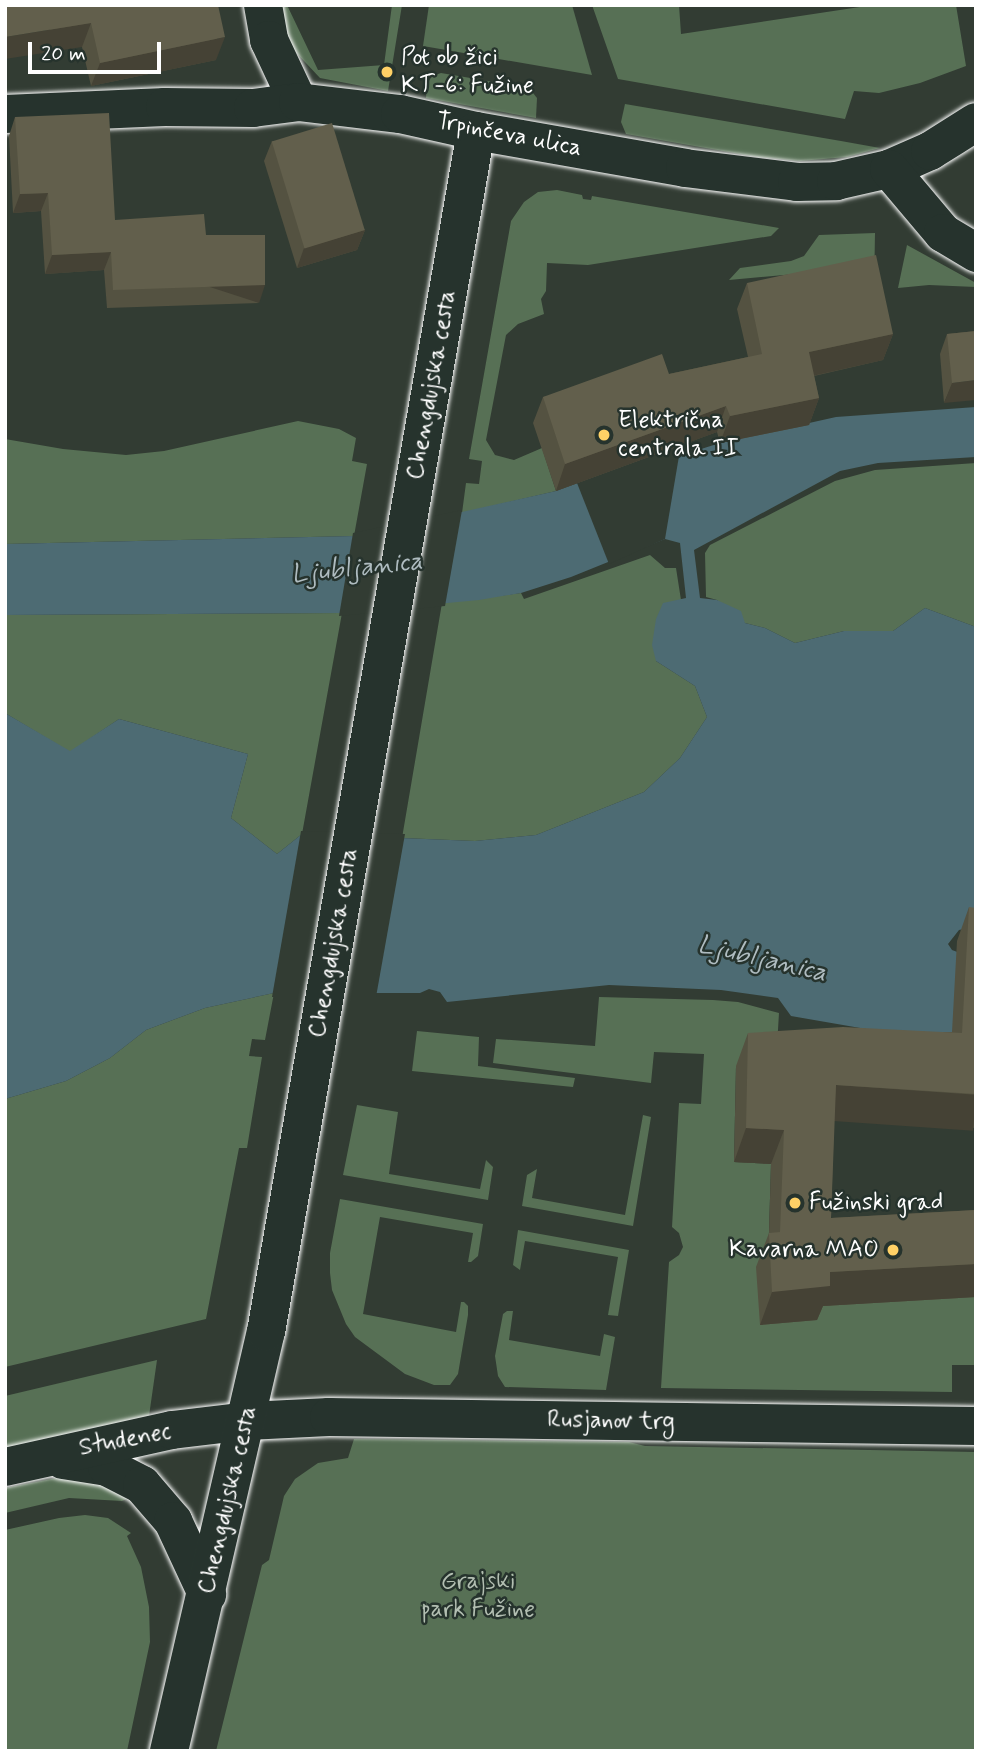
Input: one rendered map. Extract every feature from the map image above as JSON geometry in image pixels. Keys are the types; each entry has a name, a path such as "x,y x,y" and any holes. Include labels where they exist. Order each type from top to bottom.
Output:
{"street":[{"path":"263,5 270,40 298,102"},
{"name":"Trpinčeva ulica","path":"5,114 165,107 253,108 298,102 400,114 476,131 773,181 836,181 889,169 930,151 976,122"},
{"name":"Chengdujska cesta","path":"169,1751 266,1332 476,131"},
{"path":"889,169 943,233 976,253"},
{"name":"Rusjanov trg","path":"247,1421 359,1418 976,1426"},
{"name":"Studenec","path":"23,1462 172,1430 247,1421"},
{"path":"23,1462 107,1467 142,1485 173,1521 207,1594"}],"green space":[{"path":"281,5 287,5 318,70 384,65 392,5 402,5 388,91 320,78 289,45"},
{"path":"429,5 572,5 592,75 423,46"},
{"path":"592,5 679,5 681,34 873,5 956,5 966,66 920,83 879,93 854,91 845,119 618,79"},
{"path":"441,73 529,88 537,98 536,118 426,98 427,84 432,76"},
{"path":"625,104 880,148 847,157 800,161 757,157 626,134 621,122"},
{"path":"557,190 582,195 583,199 591,200 592,196 779,228 771,236 588,265 547,263 546,291 541,299 544,314 518,324 506,335 486,440 495,455 514,460 542,448 556,491 462,513 466,483 479,484 482,461 469,459 511,221 524,202 538,192"},
{"path":"875,233 874,292 806,273 729,280 740,268 791,261 804,256 819,235"},
{"path":"907,245 976,283 976,287 929,285 898,288"},
{"path":"298,421 339,429 356,438 352,461 367,464 354,536 5,544 5,439 63,449 126,455 164,451"},
{"path":"976,463 976,627 925,608 893,631 844,631 795,643 765,628 745,623 717,600 706,597 705,553 710,545 835,481 875,470"},
{"path":"650,555 665,568 676,568 681,600 656,661 695,686 707,717 680,758 644,792 536,835 475,841 402,838 442,603 521,593 524,599"},
{"path":"342,613 302,834 277,854 231,818 248,754 119,719 70,752 5,713 5,615"},
{"path":"274,993 265,1040 252,1039 249,1056 262,1057 247,1148 239,1148 206,1319 5,1367 5,1099 66,1081 110,1058 146,1030 205,1008"},
{"path":"599,997 738,1002 779,1013 776,1063 736,1067 734,1162 771,1164 768,1265 817,1306 976,1296 976,1365 952,1365 952,1392 661,1388 669,1262 679,1255 683,1247 679,1233 672,1227 679,1103 701,1104 704,1054 654,1052 651,1083 493,1063 496,1039 595,1046"},
{"path":"417,1031 479,1037 478,1066 575,1078 573,1087 412,1071"},
{"path":"357,1105 398,1112 389,1174 480,1189 486,1160 493,1167 488,1200 343,1175"},
{"path":"643,1115 651,1117 633,1226 522,1206 527,1175 537,1169 532,1198 625,1215"},
{"path":"340,1199 483,1224 478,1256 468,1262 473,1233 380,1217 363,1314 456,1332 461,1302 464,1302 468,1306 468,1315 458,1374 450,1385 434,1385 405,1374 355,1337 346,1324 332,1290 330,1273 330,1253"},
{"path":"518,1230 629,1250 618,1316 608,1315 618,1257 525,1241 520,1270 513,1265"},
{"path":"513,1311 509,1340 600,1356 604,1334 615,1337 606,1390 505,1387 498,1376 495,1356 503,1314"},
{"path":"157,1360 149,1416 5,1452 5,1396"},
{"name":"Grajski park Fužine","path":"354,1439 629,1442 645,1446 976,1452 976,1751 216,1751 262,1565 269,1560 284,1496 295,1479 318,1463 348,1458"},
{"path":"67,1476 86,1478 131,1497 122,1501 69,1498 5,1513 5,1488"},
{"path":"85,1515 108,1518 131,1533 127,1536 141,1567 149,1607 150,1642 127,1751 5,1751 5,1530"}],"water":[{"name":"Ljubljanica","path":"976,407 976,457 878,463 840,471 694,550 700,598 717,600 741,611 745,623 765,628 795,643 844,631 893,631 925,608 976,627 976,926 959,930 948,944 952,950 976,959 976,1066 866,1029 791,1016 778,998 721,990 609,985 447,1002 440,992 429,989 420,993 274,993 205,1008 146,1030 110,1058 66,1081 5,1099 5,713 70,751 119,719 248,754 231,818 277,854 302,834 475,841 536,835 644,792 680,758 707,717 695,686 656,661 652,645 656,619 663,603 686,598 680,543 665,539 571,577 521,593 479,600 342,613 5,615 5,544 354,536 556,491 675,447 679,456 720,443 836,417"}],"pier":[{"path":"675,447 679,456 665,539 609,564 577,483"},
{"path":"462,510 445,606 339,616 353,533"},
{"path":"301,831 405,834 376,997 272,997"}],"building":[{"path":"5,5 218,5 225,37 100,63 91,23 5,37"},
{"path":"109,113 115,220 204,214 206,235 265,235 265,285 113,290 111,252 52,255 48,193 20,194 15,117"},
{"path":"332,123 365,230 304,249 272,141"},
{"path":"876,255 893,334 809,352 819,398 730,416 726,406 565,464 543,397 662,354 669,374 762,354 747,283"},
{"path":"976,331 976,380 952,383 947,334"},
{"path":"969,907 976,908 976,1094 836,1085 831,1218 976,1210 976,1264 830,1272 830,1286 772,1292 769,1233 780,1232 784,1130 746,1128 748,1033 843,1027 962,1033"}],"place":[{"name":"Pot ob žici KT-6: Fužine","path":"387,72"},
{"name":"Električna centrala II","path":"604,435"},
{"name":"Fužinski grad","path":"795,1203"},
{"name":"Kavarna MAO","path":"893,1250"}]}
